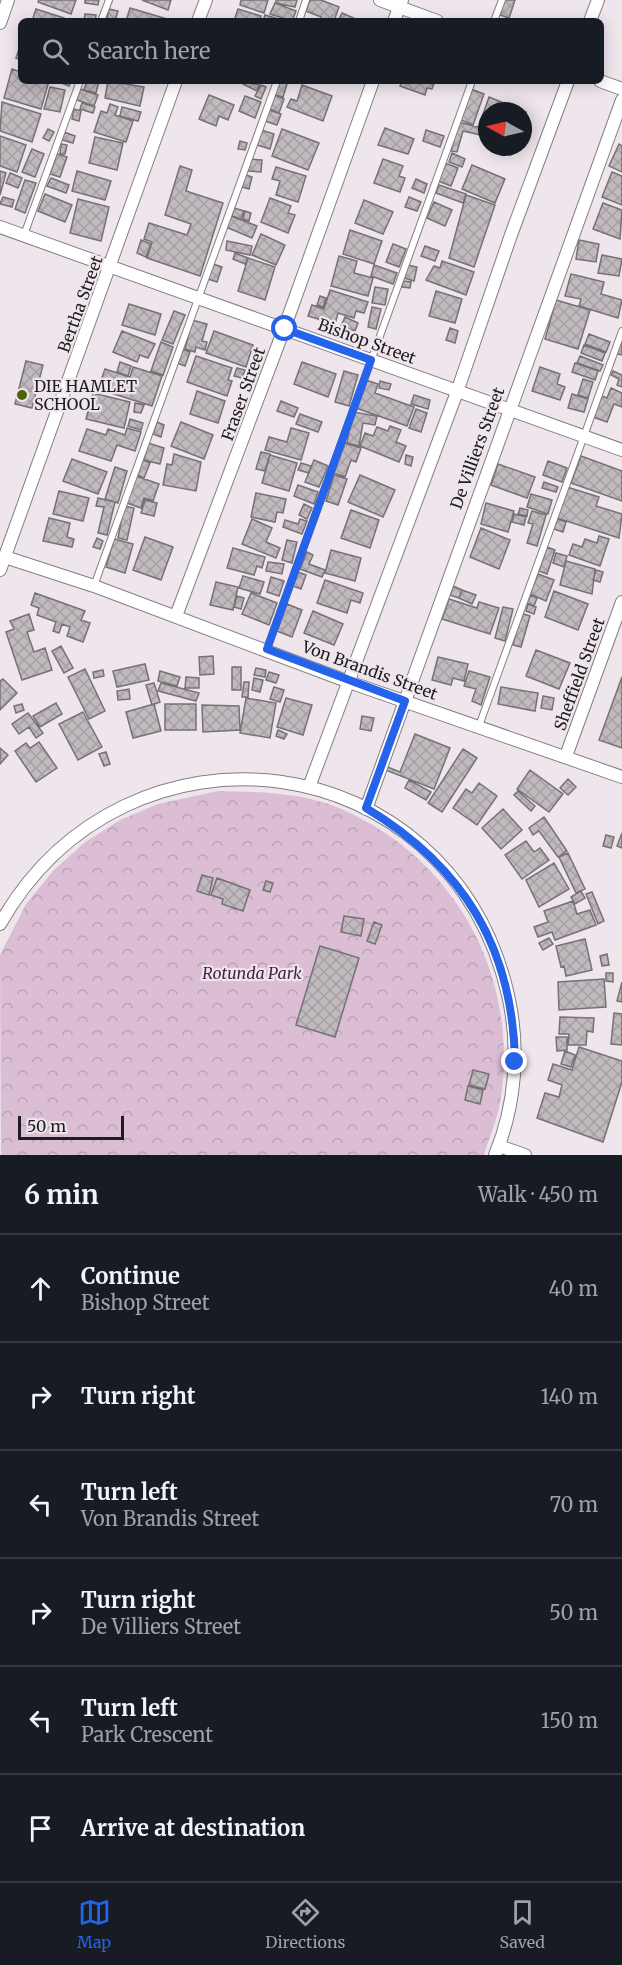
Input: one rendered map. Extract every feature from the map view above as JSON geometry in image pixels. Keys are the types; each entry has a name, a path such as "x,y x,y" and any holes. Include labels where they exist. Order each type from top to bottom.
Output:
{"street":[{"path":"0,23 8,0"},
{"path":"199,18 206,0"},
{"path":"380,0 400,3 432,18"},
{"path":"591,18 598,0"},
{"path":"395,18 400,3"},
{"path":"604,82 622,88"},
{"name":"Bertha Street","path":"0,570 111,268 175,84"},
{"name":"Fraser Street","path":"176,616 285,329 372,84"},
{"path":"309,787 457,392 510,235 567,84"},
{"name":"De Villiers Street","path":"366,808 622,100"},
{"name":"Bishop Street","path":"0,227 622,450"},
{"name":"Von Brandis Street","path":"5,557 94,586 267,649 349,682 622,777"},
{"name":"Sheffield Street","path":"566,756 622,602"},
{"path":"0,924 32,876 56,851 101,818 142,797 208,780 276,781 309,787 366,808 413,839 447,872 470,902 496,952 511,1006 515,1062 509,1109 497,1150 525,1155"}],"lane":[{"path":"102,18 109,0"},
{"path":"300,18 306,0"},
{"path":"495,18 502,0"},
{"path":"24,236 79,84"},
{"path":"94,586 276,84"},
{"path":"267,649 471,84"},
{"path":"479,726 622,332"}],"green space":[{"name":"Rotunda Park","path":"218,791 294,796 339,808 380,830 416,857 447,890 471,927 489,967 500,1011 504,1056 500,1103 484,1155 1,1155 0,955 26,904 53,871 84,843 120,820 158,804"}],"building":[{"path":"39,0 76,0 71,14 38,2"},
{"path":"85,0 99,0 98,5 85,3"},
{"path":"142,0 171,0 168,10"},
{"path":"241,0 268,0 264,13 240,5"},
{"path":"276,0 297,0 295,7 276,3"},
{"path":"310,0 321,0 339,7 335,18 321,18 306,11"},
{"path":"504,0 515,0 509,18 500,15"},
{"path":"275,3 296,11 293,18 283,18 270,14"},
{"path":"130,8 164,18 127,18"},
{"path":"36,9 64,18 33,18"},
{"path":"109,9 118,11 116,18 107,18"},
{"path":"238,9 261,16 261,18 235,18"},
{"path":"342,13 353,18 340,18"},
{"path":"85,14 96,15 96,18 84,18"},
{"path":"12,69 18,71 18,84 48,84 41,109 4,98"},
{"path":"86,84 98,84 96,93 84,90"},
{"path":"107,84 144,87 140,106 105,98"},
{"path":"243,84 259,85 257,91"},
{"path":"278,84 287,84 283,97 275,95"},
{"path":"401,84 434,84 432,89 427,88 425,95 400,86"},
{"path":"261,85 266,87 261,99 255,96"},
{"path":"302,85 332,96 323,121 287,107 291,99 297,101"},
{"path":"50,87 65,90 60,112 44,109"},
{"path":"80,89 98,95 94,106 77,100"},
{"path":"471,89 484,94 481,102 478,102 478,111 473,125 461,120"},
{"path":"209,95 234,105 228,120 219,116 216,126 199,119"},
{"path":"275,95 284,99 279,113 270,109"},
{"path":"245,96 261,102 255,118 239,111"},
{"path":"489,97 501,102 487,102"},
{"path":"2,102 41,114 32,142 0,131"},
{"path":"82,103 95,107 93,113 80,109"},
{"path":"110,104 118,107 115,115 133,121 126,142 94,132 101,111 107,113"},
{"path":"122,107 141,112 138,121 120,116"},
{"path":"74,109 81,111 79,121 72,119"},
{"path":"269,110 281,114 277,125 265,121"},
{"path":"458,122 478,127 478,134 463,131 457,152 451,151"},
{"path":"385,128 414,139 408,154 378,145"},
{"path":"48,129 54,132 49,141 43,138"},
{"path":"282,129 319,143 308,170 272,156"},
{"path":"261,130 274,134 270,149 257,145"},
{"path":"426,130 444,136 440,147 423,141"},
{"path":"64,132 75,136 73,143 62,140"},
{"path":"0,136 26,145 17,172 0,166"},
{"path":"95,137 123,143 117,170 89,163"},
{"path":"240,141 247,143 245,150 238,149"},
{"path":"61,144 67,145 65,154 60,154"},
{"path":"619,144 622,146 622,172 609,166"},
{"path":"32,149 44,154 35,177 22,172"},
{"path":"452,153 465,159 462,167 449,162"},
{"path":"57,154 67,157 60,177 50,174"},
{"path":"249,159 262,160 261,172 248,171"},
{"path":"383,159 403,166 399,176 405,178 400,192 374,183"},
{"path":"445,163 458,168 451,186 438,181"},
{"path":"472,165 505,179 495,203 462,189"},
{"path":"180,166 192,170 186,191 223,203 200,276 147,258 152,242 144,239 149,223 187,235 191,224 165,215"},
{"path":"276,167 306,176 298,202 276,195 280,181 272,179"},
{"path":"0,171 6,173 0,195"},
{"path":"77,171 111,181 105,200 72,191"},
{"path":"612,172 622,176 622,205 602,197"},
{"path":"10,173 22,178 18,188 6,183"},
{"path":"246,175 252,177 249,189 242,187"},
{"path":"51,178 69,185 66,193 47,186"},
{"path":"416,179 427,184 424,193 412,188"},
{"path":"25,180 36,183 25,213 15,209"},
{"path":"439,185 466,194 463,203 436,193"},
{"path":"45,194 72,205 65,222 38,211"},
{"path":"466,195 495,205 474,267 449,258"},
{"path":"3,197 14,200 12,207 0,204"},
{"path":"409,197 421,202 417,211 405,207"},
{"path":"270,198 291,206 288,213 295,215 288,233 261,222"},
{"path":"78,199 109,207 101,241 70,233"},
{"path":"364,200 393,212 383,234 355,223"},
{"path":"434,202 452,210 445,226 427,218"},
{"path":"603,203 622,210 620,239 593,229"},
{"path":"234,208 244,211 241,219 232,216"},
{"path":"245,211 251,213 249,221 243,219"},
{"path":"231,216 257,226 252,238 226,227"},
{"path":"350,230 382,241 374,264 343,254"},
{"path":"261,234 285,245 276,265 252,255"},
{"path":"141,240 151,244 146,257 137,253"},
{"path":"579,240 599,244 596,262 576,259"},
{"path":"227,241 252,246 250,255 226,250"},
{"path":"393,244 406,249 399,267 386,262"},
{"path":"425,246 439,251 435,261 421,256"},
{"path":"235,253 248,258 245,264 233,259"},
{"path":"602,255 622,259 619,276 598,273"},
{"path":"339,256 357,261 354,273 373,278 368,296 331,286"},
{"path":"248,258 275,267 265,300 238,291"},
{"path":"442,261 474,272 466,295 426,280 434,266 440,268"},
{"path":"213,264 222,267 217,282 208,279"},
{"path":"374,265 397,273 393,284 371,276"},
{"path":"408,265 417,267 414,281 404,278"},
{"path":"571,274 604,282 601,294 622,300 618,318 579,306 581,299 565,296"},
{"path":"403,281 411,282 410,288 402,287"},
{"path":"375,287 388,289 385,305 372,303"},
{"path":"330,290 368,302 364,313 356,311 354,318 338,313 335,324 308,316 312,305 324,309"},
{"path":"436,291 462,299 455,323 429,316"},
{"path":"320,296 326,298 323,307 317,305"},
{"path":"556,300 590,310 578,349 545,339"},
{"path":"129,304 161,314 155,335 122,325"},
{"path":"372,307 381,309 376,329 368,327"},
{"path":"174,311 185,315 173,344 162,340"},
{"path":"345,317 358,323 355,331 341,326"},
{"path":"192,320 207,324 202,341 207,342 205,350 196,347 195,352 185,349"},
{"path":"450,328 458,331 455,343 446,340"},
{"path":"122,331 155,344 148,358 140,355 137,362 113,352"},
{"path":"214,331 253,345 246,367 206,353"},
{"path":"589,334 610,342 606,352 585,344"},
{"path":"161,342 173,347 163,375 151,371"},
{"path":"619,342 622,343 622,355 617,354"},
{"path":"584,345 605,353 602,361 581,353"},
{"path":"182,349 190,352 185,366 177,363"},
{"path":"196,356 232,368 228,380 232,381 227,396 187,382"},
{"path":"580,356 603,365 600,371 577,363"},
{"path":"26,361 43,365 32,408 15,404"},
{"path":"120,362 131,366 128,376 117,372"},
{"path":"302,362 336,374 328,397 294,384"},
{"path":"575,363 598,371 595,380 572,372"},
{"path":"133,367 162,376 152,406 98,389 105,369 130,377"},
{"path":"540,367 560,374 557,384 565,387 560,400 532,391"},
{"path":"237,368 245,370 242,378 234,376"},
{"path":"344,371 358,375 349,406 335,402"},
{"path":"613,371 622,375 622,387 617,385 619,379 611,375"},
{"path":"583,379 593,382 588,398 578,395"},
{"path":"366,380 378,384 375,393 414,407 407,426 356,408"},
{"path":"380,381 391,384 389,390 379,388"},
{"path":"611,388 622,393 622,407 614,404 607,422 593,417 602,396 607,398"},
{"path":"197,391 225,401 218,423 190,414"},
{"path":"93,393 130,402 124,428 86,419"},
{"path":"572,394 588,399 584,412 568,408"},
{"path":"414,395 430,400 428,409 411,404"},
{"path":"281,401 298,408 294,417 277,411"},
{"path":"135,403 144,405 141,413 134,412"},
{"path":"416,409 427,413 421,432 409,428"},
{"path":"353,412 377,416 375,425 363,423 359,446 347,443"},
{"path":"300,414 322,422 318,432 296,424"},
{"path":"130,419 143,423 141,430 128,426"},
{"path":"157,422 164,425 161,437 153,434"},
{"path":"181,422 213,435 204,459 171,446"},
{"path":"390,426 401,430 396,442 406,446 399,462 360,446 365,433 373,436 377,427 388,431"},
{"path":"127,428 141,432 135,451 117,445 111,461 79,451 87,429 106,435 108,429 125,435"},
{"path":"291,428 309,433 301,460 265,450 269,437 287,442"},
{"path":"148,443 164,448 160,464 144,460"},
{"path":"345,443 361,448 356,462 351,460 345,477 334,473"},
{"path":"261,452 270,454 265,471 256,469"},
{"path":"174,454 201,462 196,491 163,485 167,464 172,465"},
{"path":"270,455 297,463 289,491 262,483"},
{"path":"406,455 413,457 411,466 405,464"},
{"path":"581,456 622,471 622,501 571,483"},
{"path":"72,459 107,472 98,494 63,481"},
{"path":"143,460 150,463 144,478 137,475"},
{"path":"314,460 328,466 319,487 305,482"},
{"path":"548,461 567,468 562,482 543,475"},
{"path":"301,463 311,466 309,473 298,470"},
{"path":"498,464 535,477 527,498 491,485"},
{"path":"115,467 127,471 118,503 105,499"},
{"path":"334,475 347,479 338,505 326,501"},
{"path":"360,475 395,490 383,517 348,502"},
{"path":"136,476 159,484 153,501 144,498 141,508 127,503"},
{"path":"544,482 558,487 556,492 542,488"},
{"path":"298,485 318,492 314,504 294,496"},
{"path":"567,487 599,497 596,506 622,514 619,538 557,518"},
{"path":"59,491 89,498 83,521 53,514"},
{"path":"256,493 286,499 283,513 277,512 275,522 251,517"},
{"path":"531,494 552,500 548,514 527,507"},
{"path":"98,498 115,502 107,535 98,533 104,507 96,506"},
{"path":"145,500 157,503 154,516 141,513"},
{"path":"486,503 514,511 508,532 481,524"},
{"path":"304,504 312,508 307,519 299,515"},
{"path":"124,506 134,508 127,540 118,538"},
{"path":"520,508 528,510 527,516 518,514"},
{"path":"351,510 379,520 370,548 341,538"},
{"path":"532,511 546,515 537,546 527,543 533,524 528,523"},
{"path":"514,514 526,517 524,525 512,522"},
{"path":"49,518 70,523 67,537 74,539 72,547 43,541"},
{"path":"252,519 272,528 266,542 280,548 276,558 242,544"},
{"path":"300,519 307,521 302,534 283,527 285,520 298,524"},
{"path":"557,519 566,522 563,532 554,529"},
{"path":"481,528 510,540 499,569 470,557"},
{"path":"599,536 609,539 600,566 569,555 573,544 582,547 585,539 597,543"},
{"path":"145,537 173,547 161,580 133,570"},
{"path":"97,538 103,541 100,549 93,547"},
{"path":"114,539 133,544 125,573 106,567"},
{"path":"287,540 297,542 292,563 282,560"},
{"path":"547,547 555,550 547,574 539,571"},
{"path":"233,548 265,557 262,568 257,566 254,575 227,568"},
{"path":"331,550 361,558 355,581 325,573"},
{"path":"307,552 313,555 309,564 325,570 322,577 300,569"},
{"path":"556,553 567,556 564,567 553,563"},
{"path":"566,561 595,569 592,594 560,585"},
{"path":"268,562 284,564 282,574 266,571"},
{"path":"596,570 603,572 600,582 593,580"},
{"path":"298,572 306,575 301,589 293,586"},
{"path":"538,574 554,580 546,601 530,594"},
{"path":"243,576 264,582 260,594 239,588"},
{"path":"271,577 284,581 279,596 267,592"},
{"path":"325,580 363,593 360,603 351,600 347,613 317,603"},
{"path":"216,582 238,587 233,610 210,605"},
{"path":"453,586 462,590 459,598 450,595"},
{"path":"462,590 476,595 472,604 459,598"},
{"path":"554,591 588,604 578,630 545,617"},
{"path":"35,593 85,611 81,620 90,623 83,642 67,636 70,627 62,624 59,633 53,631 56,622 37,615 39,608 31,605"},
{"path":"251,593 277,603 269,625 242,614"},
{"path":"530,595 537,598 534,606 527,603"},
{"path":"237,596 244,598 241,609 234,607"},
{"path":"449,599 477,608 479,602 499,608 490,634 442,619"},
{"path":"287,604 302,610 292,637 277,631"},
{"path":"528,604 536,607 534,614 526,611"},
{"path":"503,607 513,609 505,641 495,638"},
{"path":"313,611 343,624 334,645 304,633"},
{"path":"521,613 530,616 521,647 513,645"},
{"path":"29,614 34,630 27,632 34,652 45,648 52,670 22,680 6,632 14,629 10,621"},
{"path":"61,646 73,668 64,673 52,651"},
{"path":"536,650 570,663 559,689 526,676"},
{"path":"213,656 214,674 200,675 199,657"},
{"path":"438,657 468,664 464,681 453,678 451,685 432,680"},
{"path":"145,664 149,680 117,687 113,671"},
{"path":"232,667 241,667 241,690 232,690"},
{"path":"256,668 266,670 265,677 254,675"},
{"path":"85,669 105,711 89,719 68,677"},
{"path":"103,670 104,676 94,678 93,672"},
{"path":"160,671 180,677 177,686 158,681"},
{"path":"469,671 490,677 481,705 472,701 476,689 464,686"},
{"path":"269,672 279,675 276,683 266,680"},
{"path":"186,677 199,678 199,688 185,688"},
{"path":"622,677 622,748 599,740"},
{"path":"254,678 263,680 260,692 252,690"},
{"path":"3,679 17,693 0,710 0,681"},
{"path":"244,682 249,682 248,697 242,697"},
{"path":"154,683 160,702 152,705 146,685"},
{"path":"161,683 199,693 196,701 158,691"},
{"path":"274,687 284,690 280,702 270,699"},
{"path":"501,687 538,693 535,711 498,704"},
{"path":"129,689 130,699 118,700 117,691"},
{"path":"543,696 554,698 552,710 541,708"},
{"path":"246,698 276,703 270,738 240,733"},
{"path":"286,698 312,705 303,735 277,727"},
{"path":"56,703 62,714 40,727 33,716"},
{"path":"22,704 24,710 16,713 14,706"},
{"path":"154,704 161,731 133,738 126,712"},
{"path":"165,704 196,704 196,730 165,730"},
{"path":"202,705 239,706 240,730 203,732"},
{"path":"83,712 102,747 78,760 59,724"},
{"path":"28,713 43,733 36,738 29,727 19,734 12,724"},
{"path":"362,716 374,718 371,731 360,729"},
{"path":"278,730 287,734 284,739 276,736"},
{"path":"415,734 450,748 434,789 383,769 385,766 400,772"},
{"path":"39,742 57,768 36,782 15,751 26,743 30,748"},
{"path":"0,748 8,755 0,764"},
{"path":"463,749 477,758 442,812 428,803"},
{"path":"106,752 110,764 104,766 99,754"},
{"path":"530,770 563,794 549,812 517,789"},
{"path":"568,779 576,787 568,795 560,788"},
{"path":"409,780 431,792 426,800 405,788"},
{"path":"479,783 497,796 477,825 453,808 466,789 472,793"},
{"path":"518,791 535,806 531,811 514,795"},
{"path":"503,809 522,830 501,849 482,828"},
{"path":"544,817 567,851 558,857 539,831 533,835 529,828"},
{"path":"622,833 622,848 617,846"},
{"path":"606,835 614,837 611,848 603,846"},
{"path":"526,841 534,852 540,848 549,860 522,879 505,855"},
{"path":"568,853 585,889 576,893 559,857"},
{"path":"554,863 569,889 539,907 526,880"},
{"path":"202,875 213,878 209,895 197,891"},
{"path":"217,878 250,890 243,911 222,904 223,899 211,895"},
{"path":"266,881 273,883 270,892 263,890"},
{"path":"581,891 585,898 575,904 571,897"},
{"path":"592,892 604,921 598,924 586,894"},
{"path":"573,901 577,914 590,910 596,925 555,940 552,932 538,937 534,927 548,922 544,911"},
{"path":"344,916 364,919 361,936 341,932"},
{"path":"374,922 382,925 375,944 367,941"},
{"path":"549,938 553,944 543,950 539,943"},
{"path":"585,939 592,970 566,976 564,966 561,967 556,946"},
{"path":"320,946 359,958 335,1037 296,1025"},
{"path":"607,954 609,965 602,966 600,956"},
{"path":"606,973 613,973 613,982 606,981"},
{"path":"604,979 606,1007 559,1010 558,982"},
{"path":"622,982 622,1002 617,1001"},
{"path":"614,1013 622,1014 622,1045 611,1044"},
{"path":"560,1017 594,1018 593,1032 587,1031 586,1045 568,1045 569,1034 559,1034"},
{"path":"556,1037 567,1037 567,1050 557,1051"},
{"path":"579,1047 622,1061 622,1082 603,1142 537,1118 545,1093 559,1097 562,1085 548,1080 553,1064 572,1070"},
{"path":"565,1051 575,1055 571,1067 561,1064"},
{"path":"473,1070 489,1074 485,1089 469,1085"},
{"path":"468,1086 483,1090 480,1104 465,1100"}],"place":[{"name":"DIE HAMLET SCHOOL","path":"22,395"}],"route":[{"path":"285,329 371,360 267,649 349,682 405,701 366,808 413,839 434,858 470,902 496,952 505,978 511,1006 515,1062"}]}
